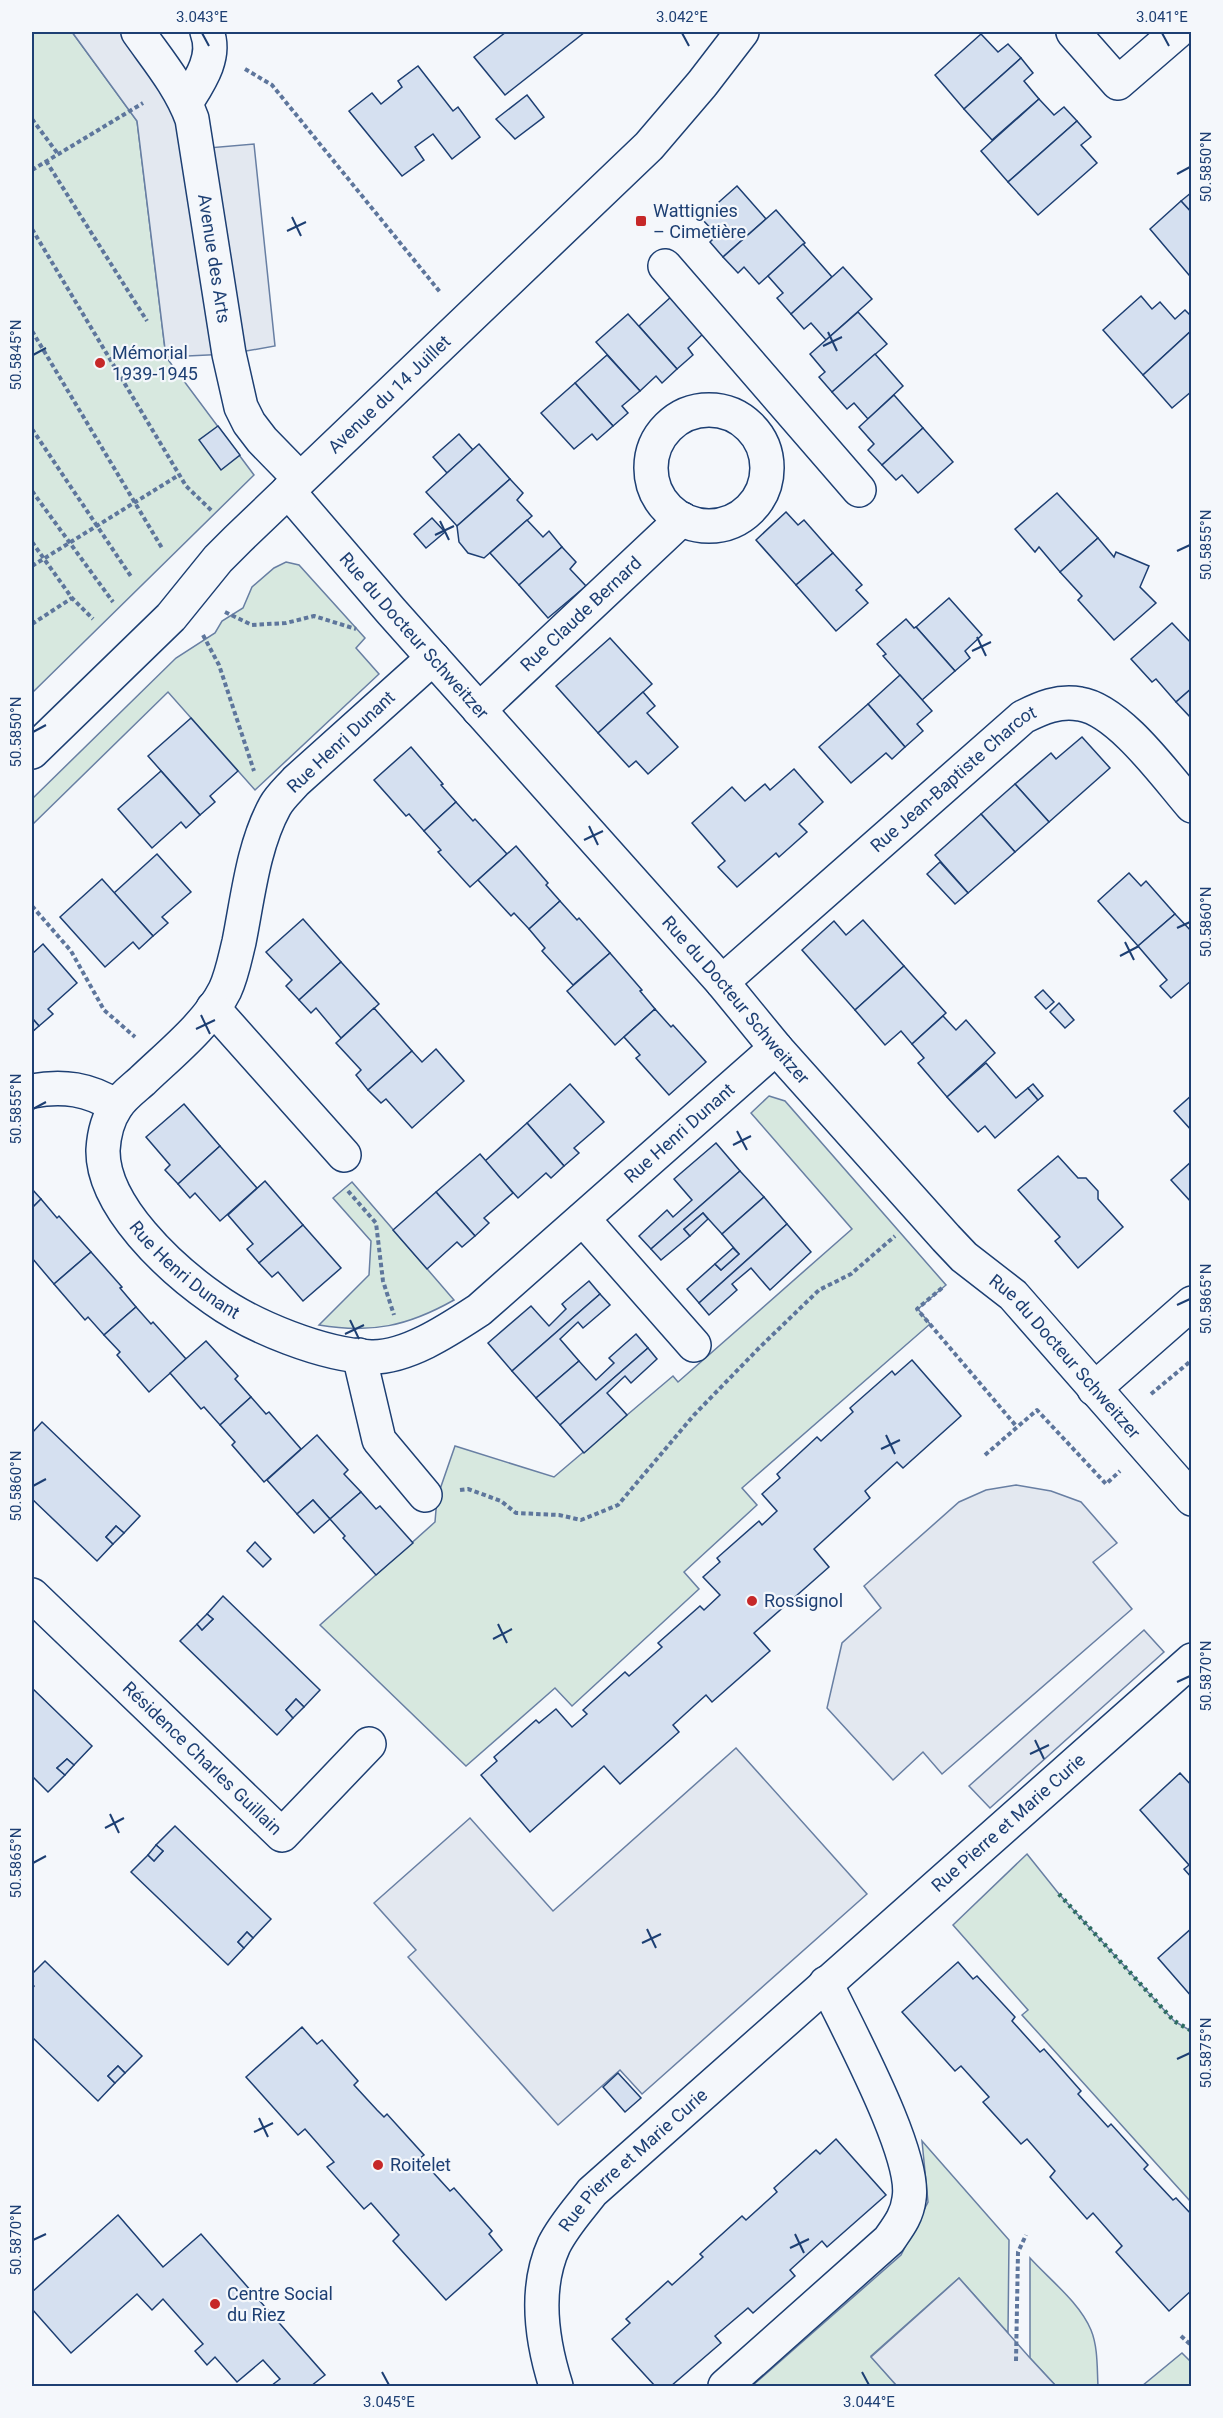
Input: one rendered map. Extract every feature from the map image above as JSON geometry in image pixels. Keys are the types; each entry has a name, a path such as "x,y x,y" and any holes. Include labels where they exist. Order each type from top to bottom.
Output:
{"street":[{"name":"Avenue des Arts","path":"138,32 181,94 192,119 238,397 249,423 294,485"},
{"path":"181,94 206,70 210,39 207,32"},
{"name":"Avenue du 14 Juillet","path":"32,752 171,617 218,559 238,539 649,146 702,84 742,32"},
{"path":"1073,32 1118,83 1177,32"},
{"path":"665,266 859,490"},
{"path":"744,421 777,395"},
{"path":"707,410 726,412 744,421 757,435 765,452 768,471 763,490 753,506 738,518 720,525 700,525 682,519 667,508 656,492 651,473 652,454 660,437 673,423 689,413 707,410"},
{"name":"Rue du Docteur Schweitzer","path":"294,485 391,611 722,982 776,1048 964,1257 1013,1295 1191,1499"},
{"name":"Rue Claude Bernard","path":"479,710 682,519"},
{"name":"Rue Henri Dunant","path":"433,658 296,781 276,804 260,846 233,968 224,991 213,1008 163,1062 116,1106 106,1128 103,1152 106,1173 113,1193 133,1223 153,1246 214,1299 281,1335 345,1354 373,1357 398,1352 447,1332 479,1310 776,1048"},
{"name":"Rue Jean-Baptiste Charcot","path":"722,982 1023,717 1042,707 1064,703 1081,704 1099,710 1116,722 1133,739 1191,806"},
{"path":"213,1008 344,1155"},
{"path":"32,1091 60,1087 82,1090 116,1106"},
{"path":"583,1219 694,1345"},
{"path":"1094,1389 1191,1303"},
{"path":"358,1355 379,1440 425,1495"},
{"name":"Résidence Charles Guillain","path":"32,1595 282,1835 369,1744"},
{"name":"Rue Pierre et Marie Curie","path":"556,2386 545,2348 542,2320 543,2293 554,2246 564,2228 592,2192 1191,1660"},
{"path":"725,2386 889,2240 904,2220 910,2198 908,2166 826,1983"}],"path":[{"path":"206,70 248,69 272,85 465,323"},
{"path":"32,170 58,154 181,94"},
{"path":"32,119 58,154"},
{"path":"46,161 147,321"},
{"path":"32,232 186,486 238,539"},
{"path":"32,331 162,548"},
{"path":"32,429 132,578"},
{"path":"32,566 179,475"},
{"path":"32,491 112,602"},
{"path":"32,542 72,598 93,619"},
{"path":"32,624 72,598"},
{"path":"217,608 252,625 286,623 314,616 356,629 391,611"},
{"path":"199,628 219,665 247,744 257,782 276,804"},
{"path":"32,906 71,951 104,1010 163,1062"},
{"path":"344,1155 341,1183 376,1223 383,1281 393,1313 398,1352"},
{"path":"425,1495 437,1498 448,1492 468,1489 501,1502 516,1513 559,1515 581,1520 618,1505 694,1414 759,1348 819,1290 851,1274 899,1232"},
{"path":"946,1285 917,1309 1017,1427"},
{"path":"1017,2361 1017,2252 1026,2235"},
{"path":"1181,2336 1191,2346"}],"shaded area":[{"path":"32,32 72,32 137,121 166,357 254,475 32,693"},
{"path":"72,32 137,32 197,149 254,144 275,346 229,354 166,357 137,121"},
{"path":"286,562 299,565 365,638 356,648 379,674 255,790 168,692 32,825 32,799 176,658 215,633 222,621 243,608 252,587 274,568"},
{"path":"769,1096 785,1101 946,1285 918,1309 930,1324 742,1488 757,1505 684,1572 699,1589 572,1706 555,1688 466,1766 320,1625 435,1522 437,1498 455,1446 554,1477 673,1376 678,1382 852,1229 751,1113"},
{"path":"352,1182 454,1300 421,1316 389,1326 356,1329 319,1325 369,1275 371,1241 333,1198"},
{"path":"1016,1485 1051,1491 1081,1502 1117,1543 1093,1562 1132,1609 942,1774 923,1752 893,1780 827,1708 842,1643 881,1608 864,1586 959,1502 986,1490"},
{"path":"1144,1630 1164,1652 990,1808 969,1786"},
{"path":"736,1748 867,1894 642,2094 620,2070 558,2125 408,1957 416,1950 374,1903 470,1818 553,1911"},
{"path":"1027,1854 1059,1894 1174,2021 1191,2031 1191,2202 1022,2015 1028,2010 953,1925"},
{"path":"922,2141 1009,2240 1008,2333 959,2278 871,2356 897,2386 752,2386 901,2255 928,2202"},
{"path":"1030,2258 1072,2301 1086,2320 1095,2343 1098,2386 1056,2386 1030,2358"},
{"path":"959,2278 1056,2386 897,2386 871,2357"},
{"path":"1182,2353 1191,2362 1191,2386 1142,2386"}],"building":[{"path":"506,32 585,32 505,95 474,57"},
{"path":"981,34 998,52 1008,44 1021,58 964,109 935,75"},
{"path":"1021,58 1033,73 1024,81 1039,99 992,140 964,109"},
{"path":"418,66 453,111 458,107 480,137 452,159 433,134 415,147 424,160 402,176 349,111 372,93 381,104 402,87 398,81"},
{"path":"527,95 544,117 515,139 496,119"},
{"path":"1039,99 1054,115 1064,107 1077,121 1008,182 981,151"},
{"path":"1077,121 1091,137 1081,145 1097,163 1038,215 1008,182"},
{"path":"737,186 766,219 723,257 710,242 717,235 701,218"},
{"path":"1192,192 1192,213 1181,201"},
{"path":"1181,201 1192,213 1192,273 1189,275 1150,229"},
{"path":"776,210 805,243 759,284 744,267 738,273 723,257"},
{"path":"803,244 832,277 791,314 777,298 783,293 768,276"},
{"path":"843,267 872,299 826,340 811,323 804,329 791,314"},
{"path":"672,296 704,333 688,348 693,355 677,369 639,326"},
{"path":"1141,296 1152,309 1160,302 1175,319 1185,310 1192,317 1192,330 1143,375 1103,330"},
{"path":"858,312 887,344 832,392 819,377 825,372 810,354"},
{"path":"628,314 677,369 662,383 656,376 640,391 596,342"},
{"path":"1192,330 1192,391 1172,408 1143,375"},
{"path":"875,354 903,386 868,419 854,403 847,409 832,392"},
{"path":"607,355 640,391 622,406 628,413 613,426 575,383"},
{"path":"575,383 613,426 597,440 592,434 574,449 541,413"},
{"path":"894,395 923,428 882,465 868,450 874,444 859,427"},
{"path":"218,426 240,455 221,470 199,440"},
{"path":"923,428 953,462 918,493 902,475 896,480 882,465"},
{"path":"459,434 473,450 447,473 433,457"},
{"path":"479,444 510,479 457,526 426,492"},
{"path":"510,479 523,493 517,500 532,516 484,558 468,553 459,542 457,526"},
{"path":"1057,493 1098,538 1060,572 1039,547 1035,552 1015,529"},
{"path":"786,512 798,525 804,520 833,553 796,585 756,540"},
{"path":"432,518 445,532 426,548 414,534"},
{"path":"527,520 543,537 549,531 562,547 519,585 490,553"},
{"path":"1098,538 1114,557 1116,552 1149,566 1140,587 1156,603 1114,640 1078,600 1082,596 1060,572"},
{"path":"562,547 576,562 570,569 586,586 548,618 519,585"},
{"path":"833,553 862,585 856,590 868,603 836,631 796,585"},
{"path":"949,598 982,635 965,651 970,658 955,671 916,627"},
{"path":"906,619 955,671 922,700 883,656 886,654 877,644"},
{"path":"1172,623 1192,644 1192,688 1176,702 1156,679 1152,682 1131,659"},
{"path":"610,638 652,684 598,733 556,686"},
{"path":"900,675 932,711 917,724 923,731 905,747 868,704"},
{"path":"1192,688 1192,719 1176,702"},
{"path":"643,692 655,706 647,713 678,747 648,774 636,761 629,767 598,733"},
{"path":"868,704 905,747 892,759 886,753 851,783 819,747"},
{"path":"191,718 238,771 210,796 215,802 200,815 148,756"},
{"path":"1082,737 1110,768 1049,822 1015,784 1051,753 1056,759"},
{"path":"411,747 456,802 424,831 409,814 406,816 374,780"},
{"path":"794,769 823,802 799,824 807,832 779,857 776,853 737,887 718,867 725,861 692,823 732,787 745,801 765,784 770,790"},
{"path":"161,771 200,815 186,828 181,822 152,848 118,809"},
{"path":"1015,784 1049,822 1015,852 981,814"},
{"path":"456,802 507,854 470,887 438,852 441,850 424,831"},
{"path":"981,814 1015,852 968,893 935,855"},
{"path":"516,846 548,883 546,885 560,901 529,929 514,913 511,916 478,880"},
{"path":"157,854 191,892 162,917 168,923 153,936 114,893"},
{"path":"940,862 968,893 955,904 927,874"},
{"path":"1129,873 1141,886 1146,881 1175,914 1138,946 1098,901"},
{"path":"102,879 153,936 139,949 133,942 105,967 60,917"},
{"path":"560,901 577,920 579,918 610,953 573,985 542,951 545,948 529,929"},
{"path":"1175,914 1192,932 1192,980 1171,998 1160,986 1167,980 1138,946"},
{"path":"303,919 341,962 299,1000 286,986 292,980 266,952"},
{"path":"863,920 904,966 855,1010 802,950 834,921 846,935"},
{"path":"43,944 77,983 48,1009 53,1014 39,1026 32,1018 32,954"},
{"path":"610,953 655,1009 615,1045 567,991"},
{"path":"341,962 379,1004 341,1038 316,1008 311,1013 299,1000"},
{"path":"904,966 946,1013 912,1044 901,1031 885,1045 855,1010"},
{"path":"1043,990 1054,1002 1046,1009 1035,997"},
{"path":"1059,1003 1074,1020 1065,1028 1050,1012"},
{"path":"374,1008 412,1051 368,1090 356,1075 361,1070 336,1043"},
{"path":"655,1009 671,1027 673,1025 706,1062 669,1095 636,1058 640,1055 624,1037"},
{"path":"943,1016 956,1030 966,1020 995,1053 947,1097 918,1063 924,1058 912,1044"},
{"path":"32,1018 39,1026 32,1032"},
{"path":"436,1049 464,1081 412,1128 386,1099 381,1103 368,1090 412,1051 422,1062"},
{"path":"986,1063 1016,1098 1028,1088 1038,1100 995,1138 985,1126 978,1132 947,1097"},
{"path":"570,1084 604,1122 574,1148 579,1153 564,1166 527,1123"},
{"path":"1033,1084 1043,1096 1038,1100 1028,1088"},
{"path":"1192,1095 1192,1131 1174,1111"},
{"path":"184,1104 220,1146 178,1184 165,1170 170,1165 146,1137"},
{"path":"527,1123 564,1166 551,1178 546,1173 518,1198 485,1161"},
{"path":"716,1143 740,1171 651,1249 639,1236 667,1210 673,1217 692,1200 674,1179"},
{"path":"220,1146 257,1188 220,1221 195,1193 190,1198 178,1184"},
{"path":"480,1154 513,1193 484,1218 489,1223 475,1236 436,1192"},
{"path":"1058,1156 1078,1178 1086,1178 1098,1191 1098,1199 1123,1227 1078,1268 1055,1241 1060,1237 1018,1190"},
{"path":"1192,1161 1192,1203 1171,1180"},
{"path":"740,1171 764,1197 722,1234 703,1213 684,1229 690,1236 661,1260 651,1249"},
{"path":"265,1181 303,1225 259,1263 247,1249 253,1244 228,1215"},
{"path":"32,1189 41,1199 32,1208"},
{"path":"436,1192 475,1236 462,1247 457,1242 427,1269 393,1230"},
{"path":"764,1197 787,1224 699,1303 687,1289 715,1264 721,1270 739,1254 722,1234"},
{"path":"41,1199 91,1252 54,1284 32,1258 32,1208"},
{"path":"703,1213 708,1219 690,1236 684,1229"},
{"path":"787,1224 811,1252 770,1290 751,1268 732,1284 737,1290 709,1315 699,1303"},
{"path":"303,1225 341,1268 303,1301 278,1272 272,1277 259,1263"},
{"path":"733,1248 739,1254 721,1270 715,1264"},
{"path":"91,1252 122,1287 120,1288 136,1307 104,1335 88,1317 85,1320 54,1284"},
{"path":"589,1281 600,1294 512,1371 488,1343 531,1306 549,1326 566,1309 562,1304"},
{"path":"600,1294 610,1305 583,1328 578,1322 560,1339 579,1361 536,1398 512,1371"},
{"path":"136,1307 151,1324 153,1322 186,1359 149,1392 117,1355 120,1352 104,1335"},
{"path":"636,1334 648,1348 560,1425 536,1398 579,1361 596,1380 614,1363 609,1358"},
{"path":"206,1341 238,1376 235,1379 251,1397 220,1425 204,1407 201,1409 170,1373"},
{"path":"648,1348 657,1359 631,1383 625,1376 607,1393 627,1415 584,1453 560,1425"},
{"name":"Rossignol","path":"912,1360 961,1416 903,1468 897,1462 865,1491 870,1498 814,1549 829,1567 754,1633 770,1651 712,1702 706,1695 673,1725 679,1732 620,1784 604,1766 530,1832 481,1775 497,1761 494,1757 536,1720 539,1723 556,1709 572,1727 587,1714 583,1710 625,1672 629,1676 662,1647 658,1643 700,1606 704,1610 720,1595 703,1577 720,1562 717,1558 759,1521 762,1525 777,1511 762,1494 780,1478 777,1474 817,1437 821,1441 853,1412 850,1408 892,1371 895,1375"},
{"path":"251,1397 266,1414 269,1412 301,1449 264,1482 232,1445 235,1442 220,1425"},
{"path":"42,1422 140,1516 124,1533 116,1526 106,1537 113,1544 97,1561 32,1499 32,1433"},
{"path":"317,1435 348,1470 344,1474 361,1492 330,1519 313,1500 297,1514 267,1480"},
{"path":"361,1492 376,1509 380,1506 413,1543 376,1575 343,1538 345,1536 330,1519"},
{"path":"313,1500 330,1519 314,1533 297,1514"},
{"path":"116,1526 124,1533 113,1544 106,1537"},
{"path":"255,1542 271,1559 263,1567 247,1551"},
{"path":"223,1596 320,1690 304,1707 296,1699 286,1710 293,1718 277,1735 180,1641 197,1624 202,1630 213,1619 207,1614"},
{"path":"207,1614 213,1619 202,1630 197,1624"},
{"path":"32,1688 92,1746 74,1765 67,1759 57,1768 65,1775 48,1792 32,1776"},
{"path":"296,1699 304,1707 293,1718 286,1710"},
{"path":"67,1759 74,1765 65,1775 57,1768"},
{"path":"1180,1773 1192,1786 1192,1878 1184,1869 1189,1865 1140,1810"},
{"path":"175,1826 271,1919 253,1938 247,1932 238,1942 244,1948 228,1965 131,1872 148,1855 154,1861 163,1851 156,1845"},
{"path":"156,1845 163,1851 154,1861 148,1855"},
{"path":"1192,1928 1192,1997 1158,1958"},
{"path":"247,1932 253,1938 244,1948 238,1942"},
{"path":"45,1961 142,2056 125,2073 118,2066 108,2076 115,2083 98,2101 32,2037 32,1989 34,1986 32,1974"},
{"path":"958,1962 973,1979 977,1976 1015,2017 1012,2021 1040,2052 1044,2049 1081,2091 1078,2094 1108,2127 1111,2124 1148,2165 1144,2169 1173,2200 1176,2198 1192,2215 1192,2290 1169,2311 1116,2252 1122,2246 1093,2213 1087,2219 1050,2177 1055,2171 1027,2139 1021,2144 983,2102 989,2097 961,2066 955,2071 902,2012"},
{"name":"Roitelet","path":"302,2027 317,2044 322,2040 358,2081 354,2085 384,2117 387,2114 424,2155 420,2158 450,2191 454,2188 492,2231 489,2234 502,2250 446,2300 393,2241 399,2235 371,2203 364,2209 327,2167 334,2162 305,2129 298,2135 246,2077"},
{"path":"118,2066 125,2073 115,2083 108,2076"},
{"path":"618,2073 641,2098 625,2112 603,2087"},
{"path":"836,2139 886,2195 827,2247 822,2241 790,2270 795,2276 753,2313 748,2308 715,2336 721,2343 671,2386 655,2386 612,2339 630,2323 626,2319 668,2281 672,2285 703,2257 700,2254 742,2216 746,2220 777,2192 774,2188 816,2150 820,2154"},
{"name":"Centre Social du Riez","path":"118,2215 163,2267 201,2234 325,2375 311,2386 271,2386 280,2379 263,2360 237,2382 215,2357 207,2365 195,2351 203,2344 163,2299 152,2310 137,2294 71,2353 32,2309 32,2292"}],"hedge":[{"path":"1059,1894 1174,2021 1192,2031"}],"place":[{"name":"Wattignies – Cimetière","path":"641,221"},
{"name":"Mémorial 1939-1945","path":"100,363"},
{"name":"Rossignol","path":"752,1601"},
{"name":"Roitelet","path":"378,2165"},
{"name":"Centre Social du Riez","path":"215,2304"}]}
